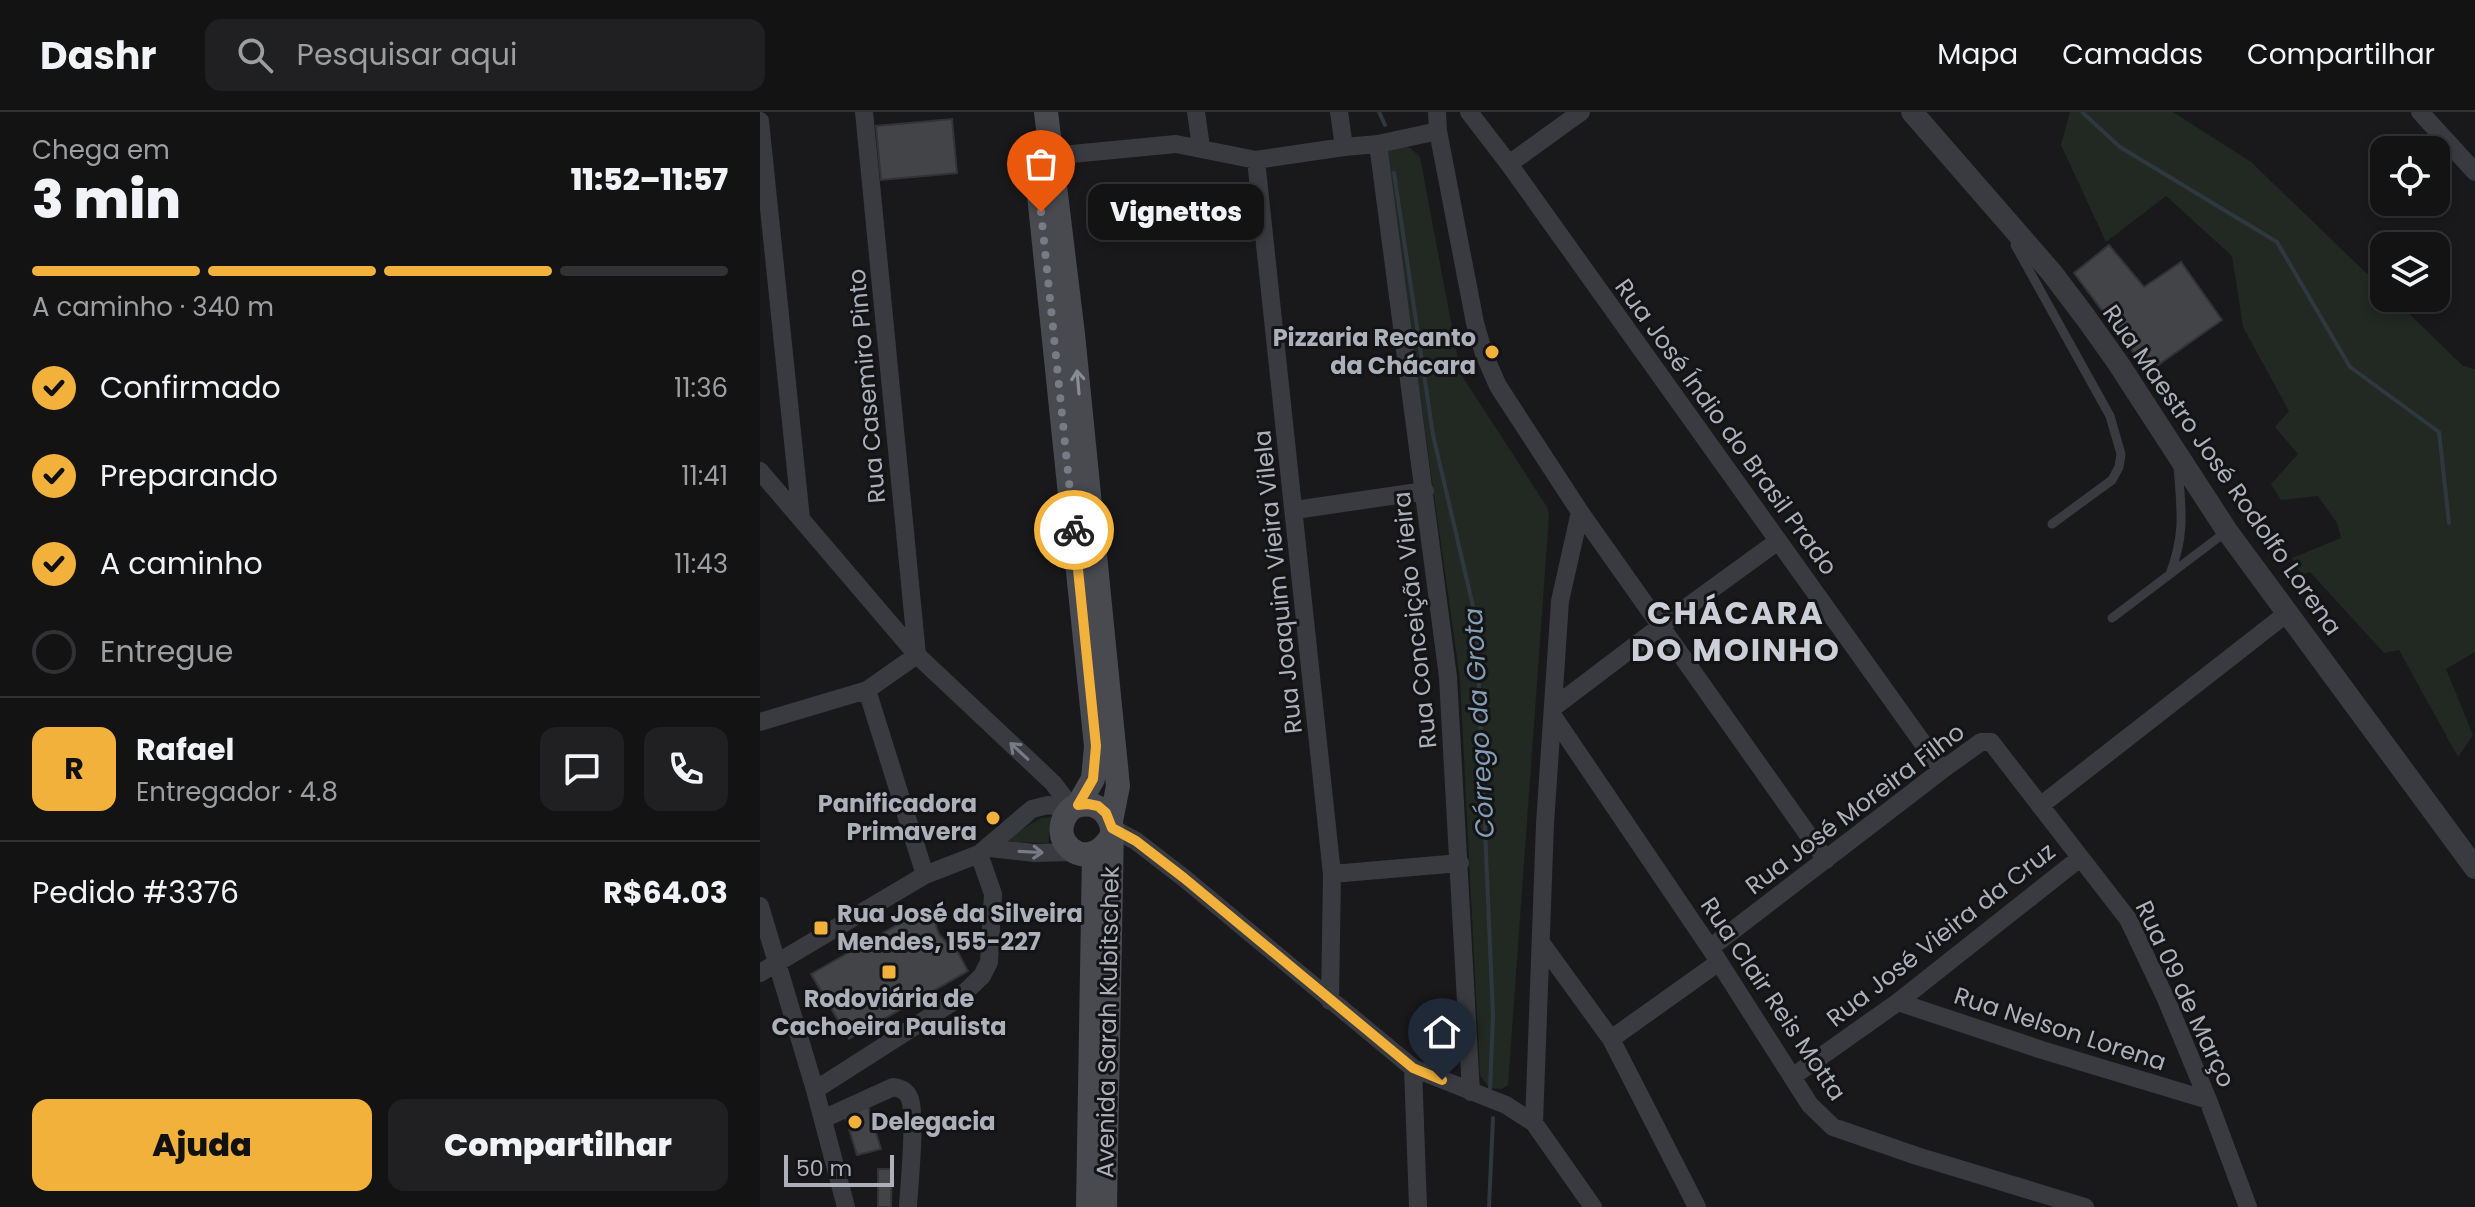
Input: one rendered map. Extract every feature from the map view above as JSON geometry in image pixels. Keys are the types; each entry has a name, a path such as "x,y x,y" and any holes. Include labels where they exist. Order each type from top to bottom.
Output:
{"main road":[{"path":"1031,112 1096,746 1093,779 1062,823 1061,834 1066,844 1100,838 1106,813 1098,806 1088,804 1072,809"},
{"name":"Avenida Sarah Kubitschek","path":"1046,112 1073,334 1118,786 1100,838 1097,1118 1088,1207"},
{"name":"Avenida Sarah Kubitschek","path":"1097,1118 1105,1207"}],"street":[{"name":"Rua Casemiro Pinto","path":"864,112 917,655"},
{"path":"1196,112 1201,147"},
{"path":"1339,112 1344,147"},
{"name":"Rua José Índio do Brasil Prado","path":"1469,112 1942,770"},
{"path":"1509,164 1581,112"},
{"name":"Rua Maestro José Rodolfo Lorena","path":"1912,112 2052,273 2086,318 2227,531 2475,868"},
{"path":"2420,112 2475,172"},
{"path":"760,121 801,519"},
{"path":"1051,156 1168,144 1201,147 1256,160 1378,144 1437,122 1475,323 1498,386 1580,512 1826,860"},
{"name":"Rua Conceição Vieira","path":"1378,144 1448,677 1471,1092"},
{"name":"Rua Joaquim Vieira Vilela","path":"1256,160 1332,874 1330,1001"},
{"path":"760,471 917,655 1053,783 1072,809"},
{"path":"1295,510 1425,491"},
{"path":"1534,1123 1545,824 1560,601 1580,512"},
{"path":"1554,712 1661,626 1778,541"},
{"path":"2040,806 2286,614"},
{"path":"760,722 867,690 917,655"},
{"path":"867,690 925,875"},
{"name":"Rua Clair Reis Motta","path":"1554,712 1810,1105 1833,1127 2040,1200 2085,1207"},
{"name":"Rua José Moreira Filho","path":"1611,1039 1826,860 1981,742 1991,742"},
{"name":"Rua 09 de Março","path":"1991,742 2128,919 2166,999 2248,1207"},
{"path":"768,968 925,875 984,851 1023,816 1038,807 1072,809"},
{"path":"984,851 1034,853 1100,838 1136,841 1413,1068 1506,1105 1534,1123 1593,1207"},
{"path":"815,1090 959,998 982,976 989,962 993,894 984,851"},
{"name":"Rua José Vieira da Cruz","path":"1792,1077 1898,1002 2080,858"},
{"path":"1332,874 1460,863"},
{"path":"760,906 768,968 815,1090 846,1207"},
{"path":"1542,944 1611,1039 1697,1207"},
{"name":"Rua Nelson Lorena","path":"1898,1002 2208,1100"},
{"path":"1413,1068 1418,1207"},
{"path":"823,1119 893,1087 905,1091 911,1101 908,1207"}],"lane":[{"path":"1998,213 2110,416 2121,454 2112,480 2052,524"},
{"path":"2170,574 2179,550 2183,525 2177,455"},
{"path":"2112,618 2227,531"}],"shaded area":[{"path":"2070,112 2173,112 2251,162 2370,277 2370,312 2407,312 2463,366 2475,369 2475,652 2446,669 2473,735 2458,757 2399,650 2384,653 2310,572 2301,575 2292,558 2341,538 2337,523 2318,496 2281,500 2271,484 2298,454 2275,427 2289,411 2243,327 2232,256 2166,196 2106,242 2061,145"},
{"path":"1403,146 1420,157 1464,379 1547,507 1549,516 1508,1085 1502,1089 1489,1088 1480,1075 1460,679 1386,154 1390,149"},
{"path":"1052,817 1048,843 1001,842 1041,818"}],"building":[{"path":"952,119 957,173 881,180 876,126"},
{"path":"2109,245 2144,287 2181,262 2222,320 2148,372 2074,273"},
{"name":"Rodoviária de Cachoeira Paulista","path":"930,906 938,918 936,926 939,934 946,942 953,943 968,971 849,1039 811,974"},
{"path":"868,1106 881,1149 857,1155 844,1113"},
{"path":"878,1169 892,1169 891,1207 878,1207"}],"waterway":[{"path":"1379,112 1385,125"},
{"path":"2082,112 2120,147 2277,242 2350,367 2439,432 2449,523"},
{"name":"Córrego da Grota","path":"1394,173 1433,435 1476,619 1493,1016 1490,1089"},
{"path":"1489,1207 1493,1118"}],"way so far":[{"path":"1041,212 1074,530"}],"place":[{"name":"Vignettos","path":"1041,212"},
{"name":"Pizzaria Recanto da Chácara","path":"1492,352"},
{"name":"Panificadora Primavera","path":"993,818"},
{"name":"Rua José da Silveira Mendes, 155-227","path":"821,928"},
{"name":"Rodoviária de Cachoeira Paulista","path":"889,972"},
{"name":"Delegacia","path":"855,1122"}],"district":[{"name":"CHÁCARA DO MOINHO","path":"1736,632"}],"route":[{"path":"1074,530 1096,746 1090,789 1078,805 1098,806 1106,813 1112,828 1136,841 1184,878 1413,1068 1442,1080"}]}
